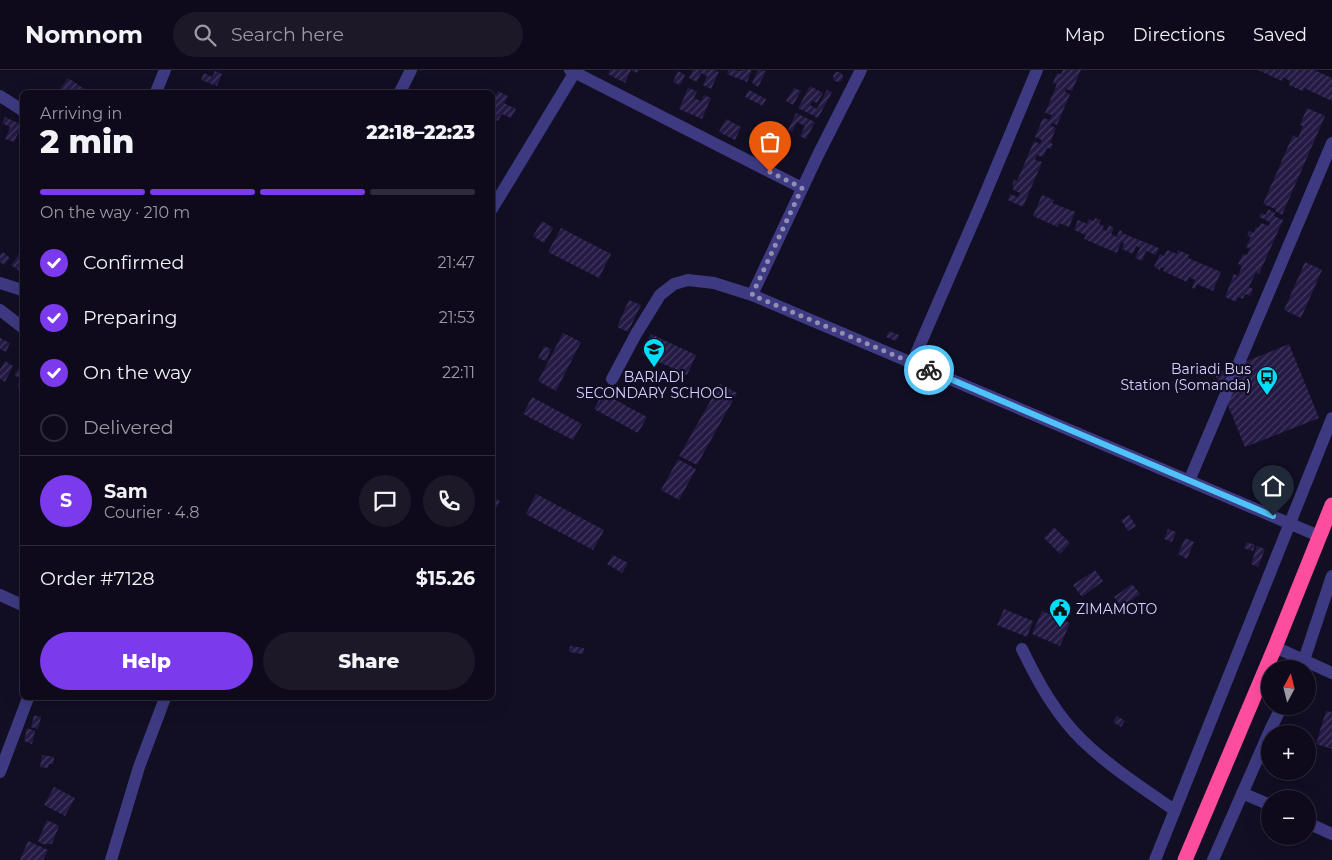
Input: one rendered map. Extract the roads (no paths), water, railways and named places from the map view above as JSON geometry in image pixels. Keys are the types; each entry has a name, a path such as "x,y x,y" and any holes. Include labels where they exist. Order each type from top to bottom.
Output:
{"highway":[{"path":"1185,860 1275,647 1332,505"}],"street":[{"path":"157,90 165,70"},
{"path":"401,90 412,70"},
{"path":"752,295 802,188 861,70"},
{"path":"912,363 985,196 1037,70"},
{"path":"495,204 573,71 802,188"},
{"path":"0,96 20,109"},
{"path":"1189,481 1332,143"},
{"path":"612,379 660,295 674,284 688,280 714,283 752,295 1319,536"},
{"path":"0,283 20,289"},
{"path":"0,310 20,325"},
{"path":"1155,860 1174,810 1206,737 1332,418"},
{"path":"1305,660 1332,576"},
{"path":"0,595 20,604"},
{"path":"1275,647 1295,660"},
{"path":"1022,649 1037,680 1056,710 1082,740 1112,766 1174,810"},
{"path":"1316,669 1332,673"},
{"path":"0,772 27,700"},
{"path":"111,860 139,768 164,700"},
{"path":"1213,860 1278,715"},
{"path":"1242,792 1261,802"},
{"path":"1316,827 1332,834"}],"place":[{"name":"BARIADI SECONDARY SCHOOL","path":"654,368"},
{"name":"Bariadi Bus Station (Somanda)","path":"1267,396"},
{"name":"ZIMAMOTO","path":"1060,628"}]}
